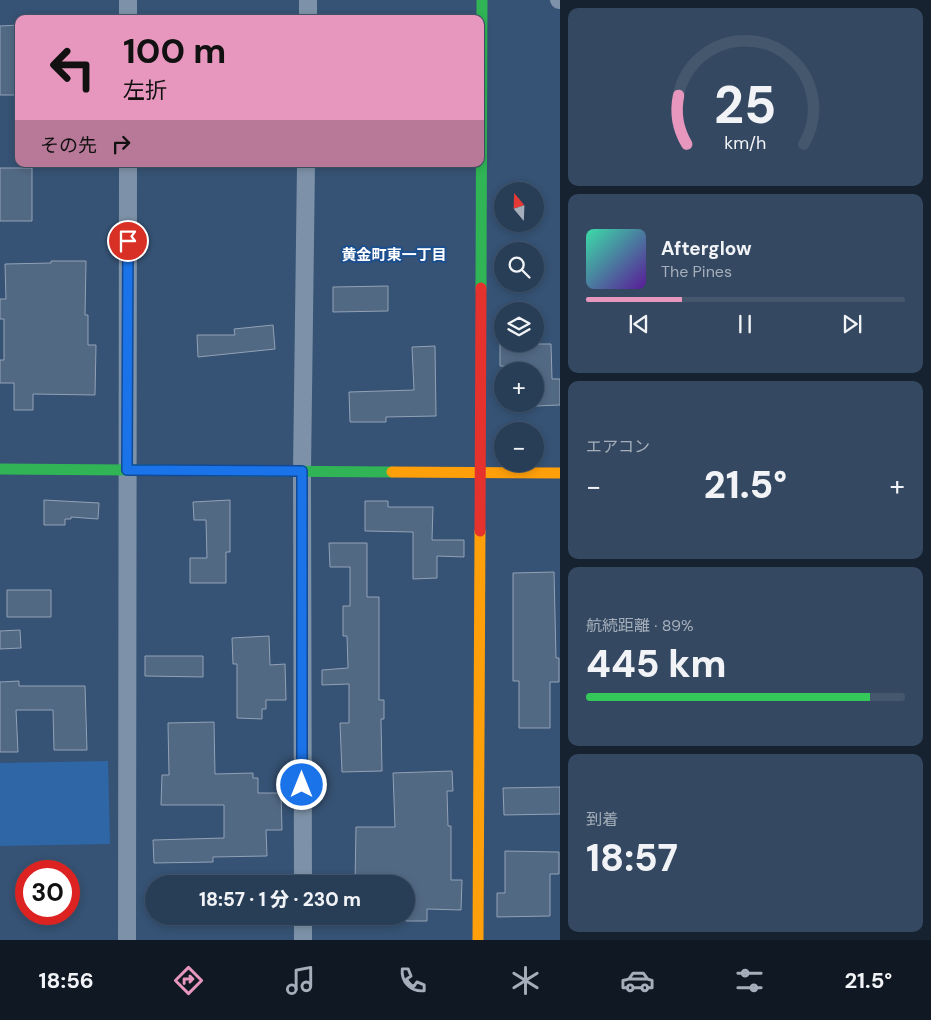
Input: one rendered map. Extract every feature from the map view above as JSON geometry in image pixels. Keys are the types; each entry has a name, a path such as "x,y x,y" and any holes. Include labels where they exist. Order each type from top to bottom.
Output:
{"street":[{"path":"128,0 128,15"},
{"path":"308,0 308,15"},
{"path":"482,0 482,15"},
{"path":"127,940 128,167"},
{"path":"303,875 302,471 306,167"},
{"path":"478,940 478,472 481,167"},
{"path":"0,468 560,473"},
{"path":"303,925 303,940"}],"shaded area":[{"path":"108,761 110,844 0,846 0,763"}],"building":[{"path":"15,25 15,95 0,95 0,26"},
{"path":"0,168 32,168 32,221 0,221"},
{"path":"51,261 86,261 85,315 88,315 88,345 96,345 95,395 33,394 33,410 14,410 14,383 0,383 0,360 4,360 4,319 0,319 0,299 6,299 5,264 51,263"},
{"path":"388,286 388,311 333,312 333,287"},
{"path":"273,325 275,349 198,357 197,335 235,335 234,329"},
{"path":"544,344 551,344 552,379 560,379 560,405 544,406 544,362 500,362 500,352 544,352"},
{"path":"435,346 436,416 386,417 386,422 350,422 349,392 414,390 412,347"},
{"path":"44,500 99,503 98,519 71,517 71,519 65,519 65,525 44,525"},
{"path":"230,500 230,552 226,552 226,583 190,583 190,558 207,558 206,520 194,520 193,502"},
{"path":"365,501 388,501 388,507 433,507 432,540 464,540 464,557 437,556 437,578 413,579 413,532 365,531"},
{"path":"329,543 367,543 367,597 379,597 379,700 384,700 384,719 381,719 382,771 342,772 340,723 349,723 349,684 322,685 322,670 348,668 347,636 343,636 343,606 350,606 350,567 330,567"},
{"path":"554,572 556,658 559,658 559,682 550,682 550,728 519,728 519,681 513,681 513,573"},
{"path":"7,590 51,590 51,617 7,617"},
{"path":"20,630 21,648 0,649 0,631"},
{"path":"269,636 270,665 285,664 286,700 266,700 266,709 262,709 262,719 237,718 237,664 233,664 232,638"},
{"path":"145,656 203,656 203,677 145,676"},
{"path":"19,681 19,686 85,686 87,750 54,750 53,710 16,710 18,752 0,752 0,682"},
{"path":"214,722 215,774 253,773 253,778 258,778 258,793 281,793 282,830 266,830 267,856 213,857 213,862 154,863 153,840 224,838 224,805 161,805 162,775 169,775 168,723"},
{"path":"452,771 453,791 447,791 448,826 451,826 451,880 462,880 461,910 427,909 427,921 415,921 415,875 355,875 356,827 395,827 393,773"},
{"path":"560,787 560,814 504,815 503,788"},
{"path":"505,851 559,852 559,874 550,874 550,916 497,917 497,893 505,893"}],"traffic: fast":[{"path":"482,0 482,15"},
{"path":"481,167 481,288"},
{"path":"0,469 392,472"}],"traffic: slow":[{"path":"392,472 560,473"},
{"path":"478,940 480,531"}],"traffic: jam":[{"path":"480,531 481,288"}],"district":[{"name":"黄金町東一丁目","path":"394,255"}],"route":[{"path":"128,241 127,470 302,471 302,785"}]}
